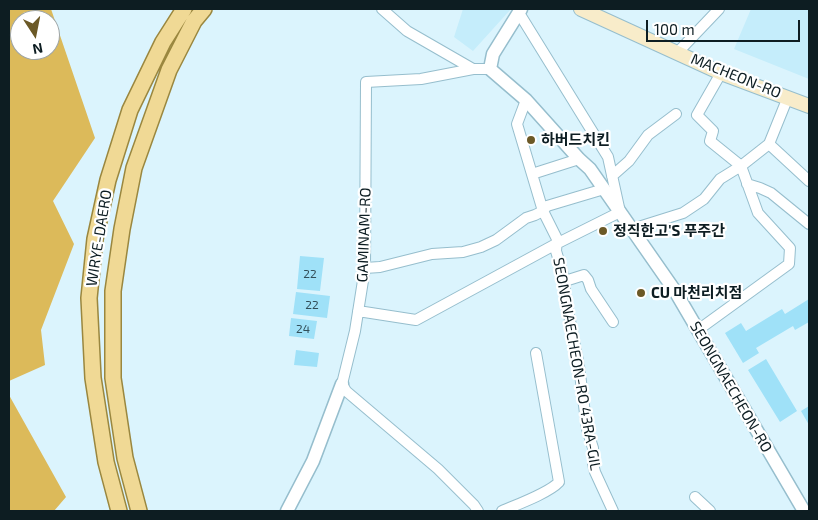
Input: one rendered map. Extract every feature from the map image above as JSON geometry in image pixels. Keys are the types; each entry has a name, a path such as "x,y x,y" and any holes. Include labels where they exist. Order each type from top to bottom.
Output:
{"main road":[{"name":"WIRYE-DAERO","path":"119,511 106,462 93,378 89,298 95,239 108,180 130,110 163,42 184,9"},
{"name":"WIRYE-DAERO","path":"138,511 125,458 113,378 113,292 122,229 134,168 169,70 194,20 204,9"},
{"name":"MACHEON-RO","path":"582,9 603,13 623,27 722,73 809,106"},
{"path":"587,9 603,13"}],"street":[{"path":"358,311 416,320 556,244 620,212 608,157 520,11 493,54 490,69 473,70 407,31 382,9"},
{"path":"678,52 719,9"},
{"name":"SEONGNAECHEON-RO","path":"490,69 526,100 590,169 676,291 804,511"},
{"name":"GAMINAM-RO","path":"287,511 313,461 342,384 355,331 365,268 366,82 421,79 473,70"},
{"path":"698,330 789,264 790,248 758,213 741,166 710,141 713,130 697,114 722,73"},
{"path":"632,229 683,213 704,199 720,179 741,166 768,144 788,97"},
{"path":"526,100 518,124 532,174 579,159"},
{"path":"612,176 629,161 648,135 676,114"},
{"path":"768,144 809,181"},
{"name":"SEONGNAECHEON-RO 43RA-GIL","path":"532,174 543,210 556,239 556,251 564,280 564,295 579,366 588,429 593,448 594,472 613,511"},
{"path":"747,184 771,193 809,224"},
{"path":"365,268 380,267 432,254 463,252 481,247 496,240 526,218 535,215 547,206 604,189"},
{"path":"564,280 584,275 593,294 613,322"},
{"path":"502,511 545,491 559,482 536,353"},
{"path":"342,384 346,391 438,469 478,511"},
{"path":"695,497 710,511"}],"shaded area":[{"path":"9,9 51,9 10,10 10,60 60,60 60,35 95,138 53,201 74,244 41,330 45,365 9,381"},
{"path":"463,9 511,9 473,51 454,37"},
{"path":"751,9 809,9 809,79 734,49"},
{"path":"9,395 66,497 54,511 9,511"}],"building":[{"path":"300,256 324,258 320,291 297,289"},
{"path":"296,292 330,296 327,318 293,314"},
{"path":"809,299 809,322 795,330 793,326 756,348 759,353 743,363 725,333 741,323 746,331 782,309 785,314"},
{"path":"291,318 317,321 314,339 289,336"},
{"path":"296,350 319,353 317,367 294,365"},
{"path":"766,359 797,411 780,422 748,370"},
{"path":"809,406 809,425 801,411"}],"place":[{"name":"하버드치킨","path":"531,140"},
{"name":"정직한고'S 푸주간","path":"603,231"},
{"name":"CU 마천리치점","path":"641,293"}]}
